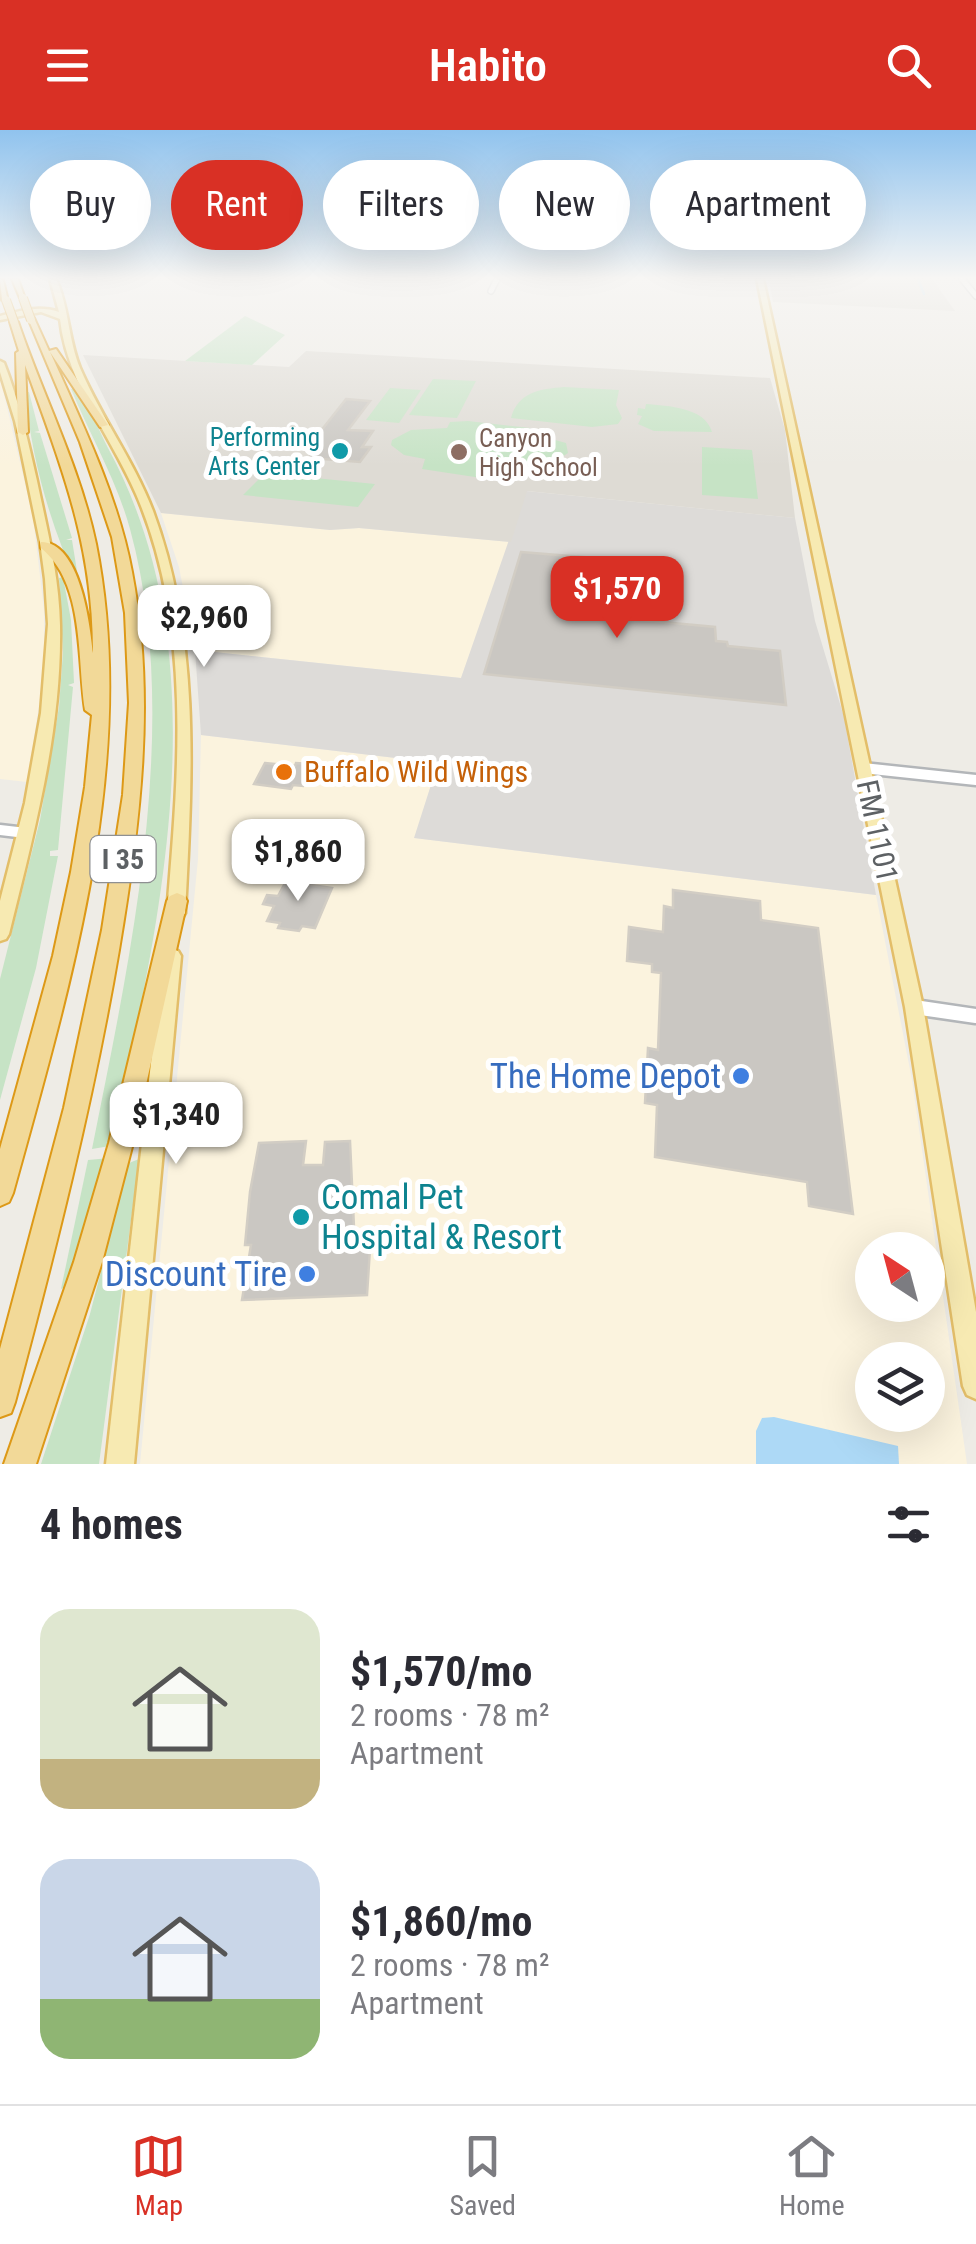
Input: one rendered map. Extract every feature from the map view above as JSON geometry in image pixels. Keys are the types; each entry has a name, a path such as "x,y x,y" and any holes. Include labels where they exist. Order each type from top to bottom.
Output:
{"highway":[{"path":"22,432 31,344 52,349 103,425"},
{"name":"I 35","path":"0,1193 60,974 90,805 102,646 90,541 31,344"},
{"name":"I 35","path":"0,1402 38,1263 102,986 121,877 136,728 130,602 116,534 31,344"},
{"path":"46,546 62,560 74,590 84,627 86,678 98,735"},
{"path":"20,1464 88,1262 121,1143 177,901"}],"main road":[{"path":"68,341 70,354 154,528 181,647 186,733 177,901 120,1464"},
{"name":"FM 1101","path":"773,341 914,1007 976,1386"},
{"path":"0,363 22,432 46,546 52,603 52,677 40,765 0,934"}],"street":[{"path":"864,768 976,780"},
{"path":"0,830 26,833"},
{"path":"914,1007 976,1016"}],"shaded area":[{"name":"Canyon High School","path":"306,351 770,378 785,430 795,518 527,491 511,542 161,513 83,355 289,367"},
{"path":"0,378 33,517 44,610 44,674 27,782 0,779"},
{"path":"526,491 795,518 815,621 844,717 876,895 414,838 438,763 201,735 195,650 461,678"},
{"path":"161,513 511,542 461,678 195,650 179,567"},
{"path":"201,735 438,763 415,838 876,895 912,1080 934,1232 855,1232 855,1322 945,1322 945,1310 967,1464 140,1464 198,859"}],"green space":[{"path":"211,341 278,341 252,365 185,361"},
{"path":"433,379 476,381 457,418 409,415"},
{"path":"564,387 619,390 616,405 622,418 618,424 592,427 511,418 525,397"},
{"path":"75,388 108,448 143,530 164,615 172,703 171,793 162,884 147,973 110,1146 92,1149 135,920 151,760 152,680 145,603 130,529 111,476 71,389"},
{"path":"390,388 421,390 399,423 366,420"},
{"path":"25,392 29,392 39,431 34,432 40,433 72,538 66,540 72,540 80,590 44,492"},
{"path":"646,404 694,413 702,417 712,432 654,431 638,424 642,416 637,415 638,408 645,409"},
{"path":"450,422 530,428 530,433 566,443 568,453 553,463 555,468 519,465 516,476 490,475 488,479 422,469 425,459 404,455 391,445 392,440 411,430 447,428"},
{"path":"702,447 752,450 758,499 702,495"},
{"path":"265,473 375,484 358,507 243,495"},
{"path":"63,577 71,620 74,683 68,685 73,687 58,850 50,851 50,856 58,856 36,968 0,1100 0,979 40,820 59,707 63,652 59,578"},
{"path":"110,1158 72,1284 61,1289 88,1160"},
{"path":"139,1159 99,1464 41,1464 90,1314 129,1163"}],"water":[{"path":"774,1417 898,1446 899,1464 756,1464 756,1431 762,1418"}],"building":[{"path":"346,399 370,401 348,430 373,431 362,447 371,447 360,462 309,458 319,441 313,441"},
{"path":"521,552 607,559 598,616 715,627 716,641 727,642 728,646 780,651 786,705 484,674"},
{"name":"Buffalo Wild Wings","path":"265,763 311,764 303,786 293,785 291,789 254,784"},
{"path":"304,864 311,867 304,884 332,888 315,928 278,928 280,923 267,921 274,906 263,904 267,895 278,896 285,883 295,884"},
{"name":"The Home Depot","path":"673,890 760,901 761,920 818,928 853,1214 809,1206 807,1182 655,1157 657,1105 645,1103 648,1048 658,1050 661,973 652,972 652,964 627,961 629,927 663,932 664,906 673,908"},
{"path":"306,1141 303,1165 323,1165 325,1142 350,1141 355,1249 370,1249 367,1295 242,1300 251,1245 245,1245 250,1192 259,1143"}],"place":[{"name":"Performing Arts Center","path":"340,451"},
{"name":"Canyon High School","path":"459,452"},
{"name":"Buffalo Wild Wings","path":"284,772"},
{"name":"The Home Depot","path":"741,1076"},
{"name":"Comal Pet Hospital & Resort","path":"301,1217"},
{"name":"Discount Tire","path":"307,1274"}]}
